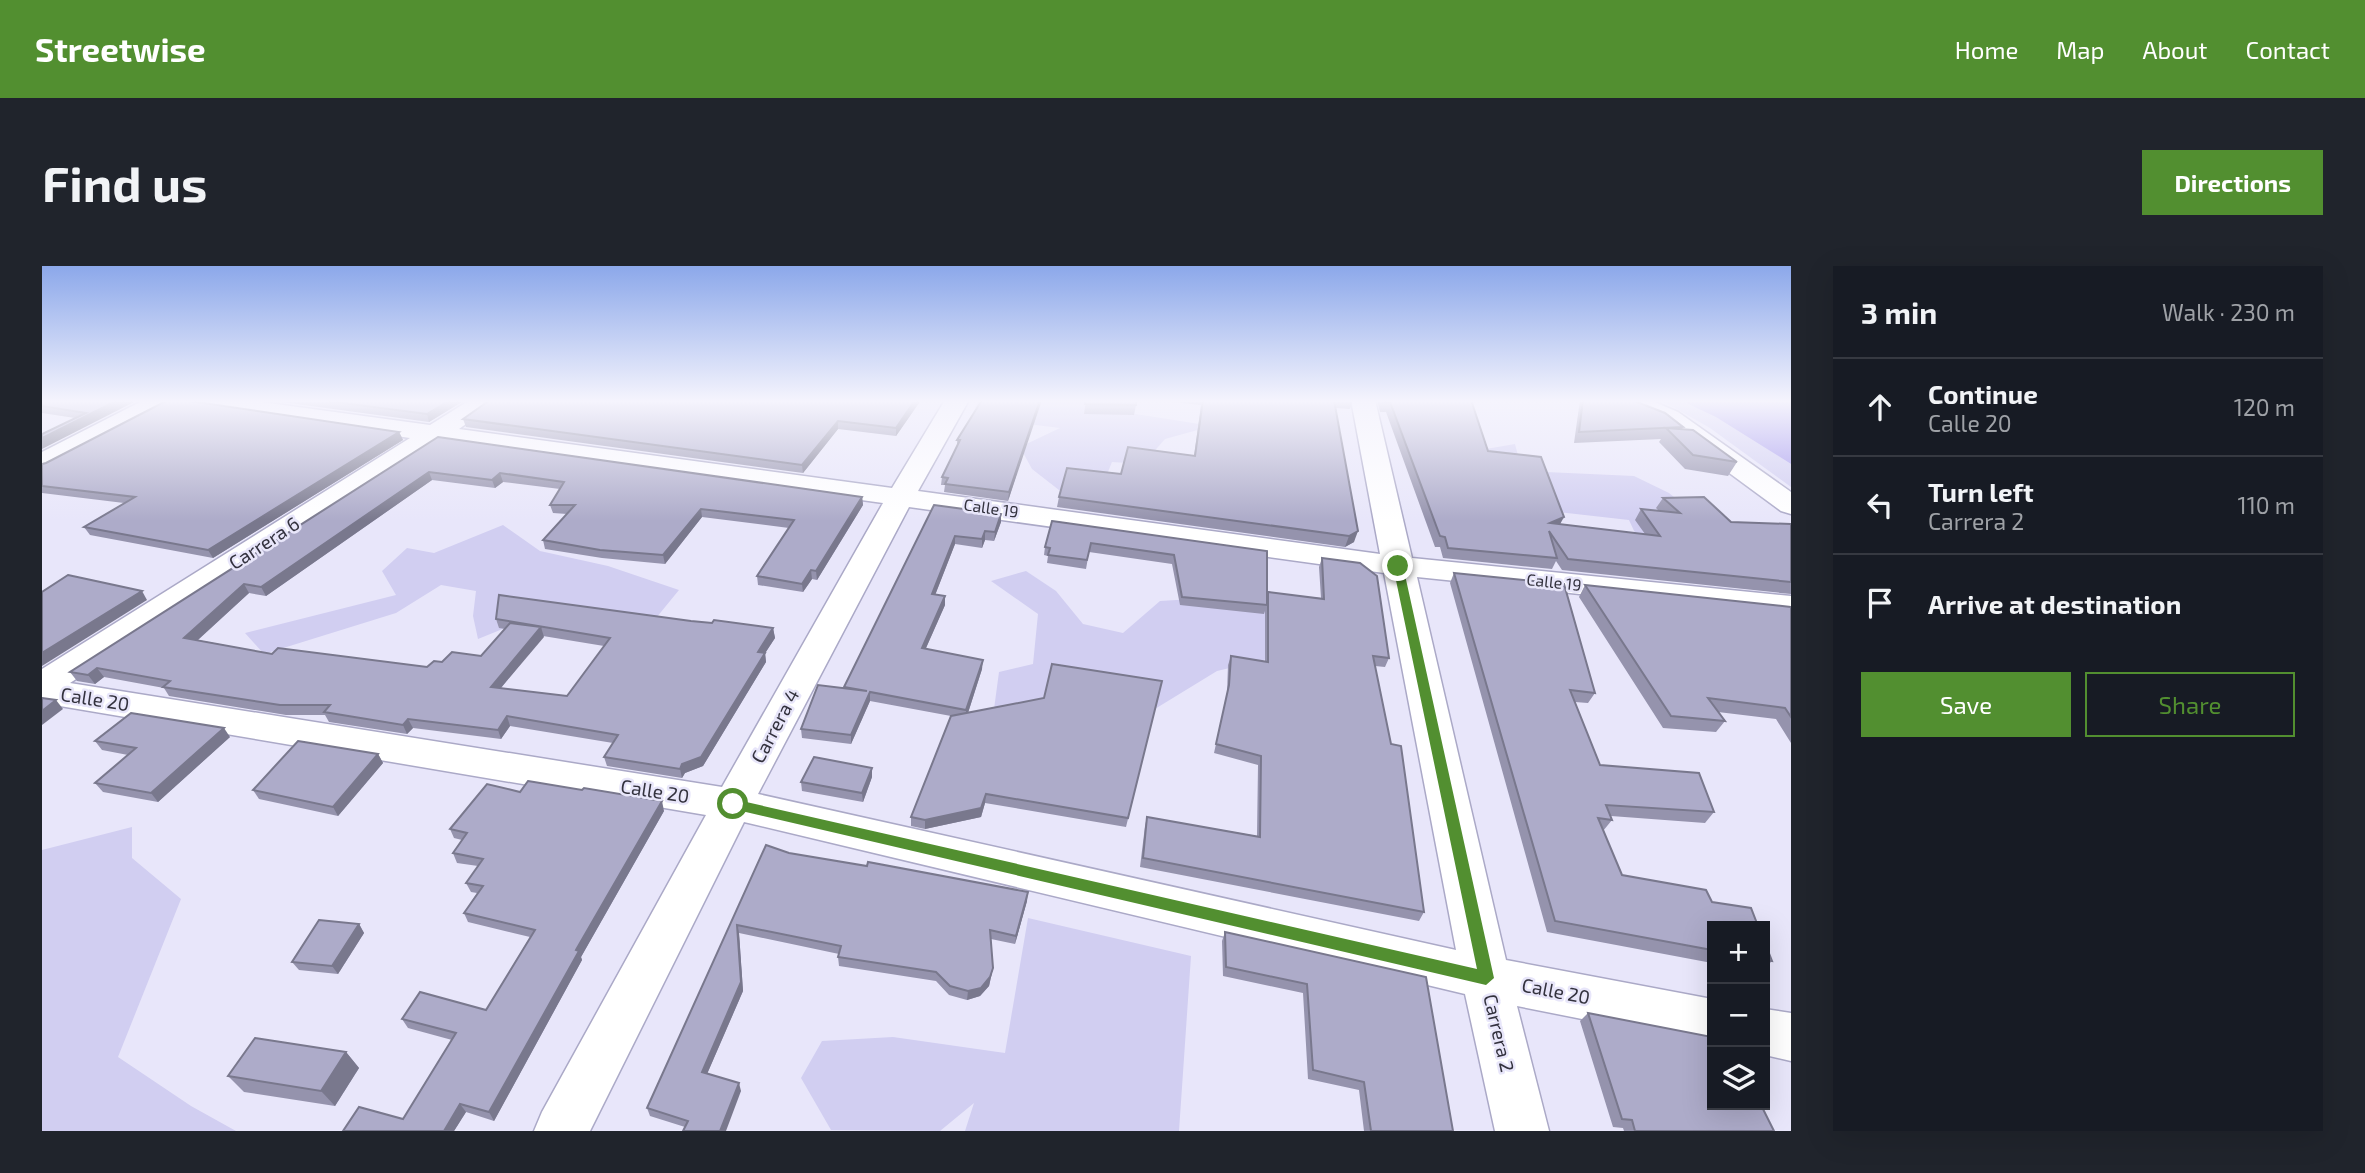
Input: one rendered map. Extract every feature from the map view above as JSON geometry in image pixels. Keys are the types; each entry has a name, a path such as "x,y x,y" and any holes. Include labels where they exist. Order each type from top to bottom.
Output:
{"street":[{"path":"42,463 85,440"},
{"name":"Carrera 6","path":"42,688 424,440"},
{"name":"Calle 19","path":"498,440 1398,566 1791,606"},
{"name":"Carrera 4","path":"561,1131 733,804 900,495 933,440"},
{"name":"Carrera 2","path":"1372,440 1486,978 1522,1131"},
{"path":"1701,440 1791,505"},
{"name":"Calle 20","path":"42,688 733,804 1486,978 1707,1021"},
{"path":"1770,1033 1791,1037"}],"shaded area":[{"path":"1034,440 1164,440 1143,464 1112,462 1099,494 1059,490 1032,469 1020,447"},
{"path":"1727,440 1756,440 1791,464 1791,487"},
{"path":"1753,440 1791,440 1791,464"},
{"path":"1515,444 1522,471 1634,476 1669,493 1730,542 1654,574 1629,520 1558,512 1445,456"},
{"path":"503,525 540,551 608,566 679,590 652,623 535,616 478,639 473,616 476,591 441,585 396,613 264,654 245,633 396,595 382,571 407,548 434,553"},
{"path":"1026,571 1056,591 1083,624 1123,633 1160,601 1209,598 1280,614 1293,653 1217,671 1150,712 992,724 999,672 1033,664 1038,614 991,581"},
{"path":"132,827 132,858 181,899 118,1057 191,1106 236,1131 42,1131 42,850"},
{"path":"1028,918 1191,956 1179,1131 965,1131 974,1103 940,1131 831,1130 801,1078 822,1041 893,1037 1005,1053"}],"building":[{"path":"90,440 385,440 208,550 84,527 135,497 42,486 42,464"},
{"path":"433,440 462,440 862,497 816,571 811,570 802,584 757,576 794,520 701,509 663,555 600,550 543,540 575,505 550,505 564,482 500,473 492,480 429,472 261,587 244,584 184,638 272,654 278,648 427,667 434,661 442,662 452,652 481,656 510,623 541,627 491,687 567,696 610,638 496,619 499,595 691,621 712,623 714,620 773,628 758,652 765,653 701,757 682,764 680,769 604,757 618,735 507,716 498,730 408,719 403,725 324,712 330,705 280,705 163,687 170,681 97,668 88,675 70,672"},
{"path":"620,440 822,440 802,465"},
{"path":"960,440 1026,440 1009,492 945,484 948,478 942,477"},
{"path":"1197,440 1341,440 1358,531 1349,536 1059,497 1067,468 1121,474 1128,447 1195,456"},
{"path":"1404,440 1484,440 1488,451 1541,457 1564,517 1550,523 1660,536 1641,509 1680,513 1663,498 1704,497 1731,522 1791,524 1791,582 1568,559 1549,531 1557,558 1448,548 1445,537 1440,536"},
{"path":"1678,440 1707,440 1737,462 1693,455"},
{"path":"934,505 1001,514 995,532 985,531 982,539 955,536 932,594 945,596 922,648 983,660 966,710 870,692 851,735 801,729 818,685 867,691 844,687"},
{"path":"1052,521 1267,551 1267,605 1182,597 1174,555 1091,543 1087,560 1048,555 1050,548 1045,547"},
{"path":"1322,558 1360,563 1377,576 1389,658 1373,656 1391,744 1401,746 1424,912 1143,858 1147,817 1260,837 1261,756 1216,744 1229,685 1231,656 1268,662 1268,592 1324,599"},
{"path":"1454,573 1564,584 1595,693 1570,690 1600,765 1699,773 1714,812 1606,805 1612,820 1598,818 1622,875 1706,890 1712,902 1751,908 1756,921 1707,921 1707,949 1555,921"},
{"path":"68,575 142,591 42,653 42,592"},
{"path":"1585,585 1791,607 1791,717 1785,708 1708,698 1725,721 1671,716"},
{"path":"1052,664 1162,681 1128,818 986,794 981,808 925,820 911,817 951,716 1044,698"},
{"path":"42,698 56,700 42,711"},
{"path":"131,713 224,728 151,793 95,783 136,748 95,741"},
{"path":"298,741 378,754 333,807 253,790"},
{"path":"814,757 872,768 862,793 801,782"},
{"path":"528,781 662,801 576,950 579,951 489,1112 460,1104 444,1131 343,1131 359,1107 403,1119 456,1033 402,1019 420,992 486,1010 535,930 464,913 483,886 466,883 483,859 453,853 467,833 450,829 487,784 520,792"},
{"path":"766,845 789,853 867,866 868,862 1028,892 1016,936 990,930 993,968 990,977 981,988 968,991 950,986 936,972 838,957 841,946 737,925 741,982 702,1072 739,1083 720,1131 683,1131 688,1121 647,1108"},
{"path":"319,920 359,924 332,966 292,962"},
{"path":"1225,932 1426,977 1453,1131 1371,1131 1364,1082 1313,1070 1307,984 1226,967"},
{"path":"1588,1013 1707,1036 1707,1110 1764,1110 1774,1131 1635,1131 1632,1120 1622,1119"},
{"path":"255,1038 346,1052 321,1091 228,1076"}],"route":[{"path":"733,804 1486,978 1398,566"}]}
